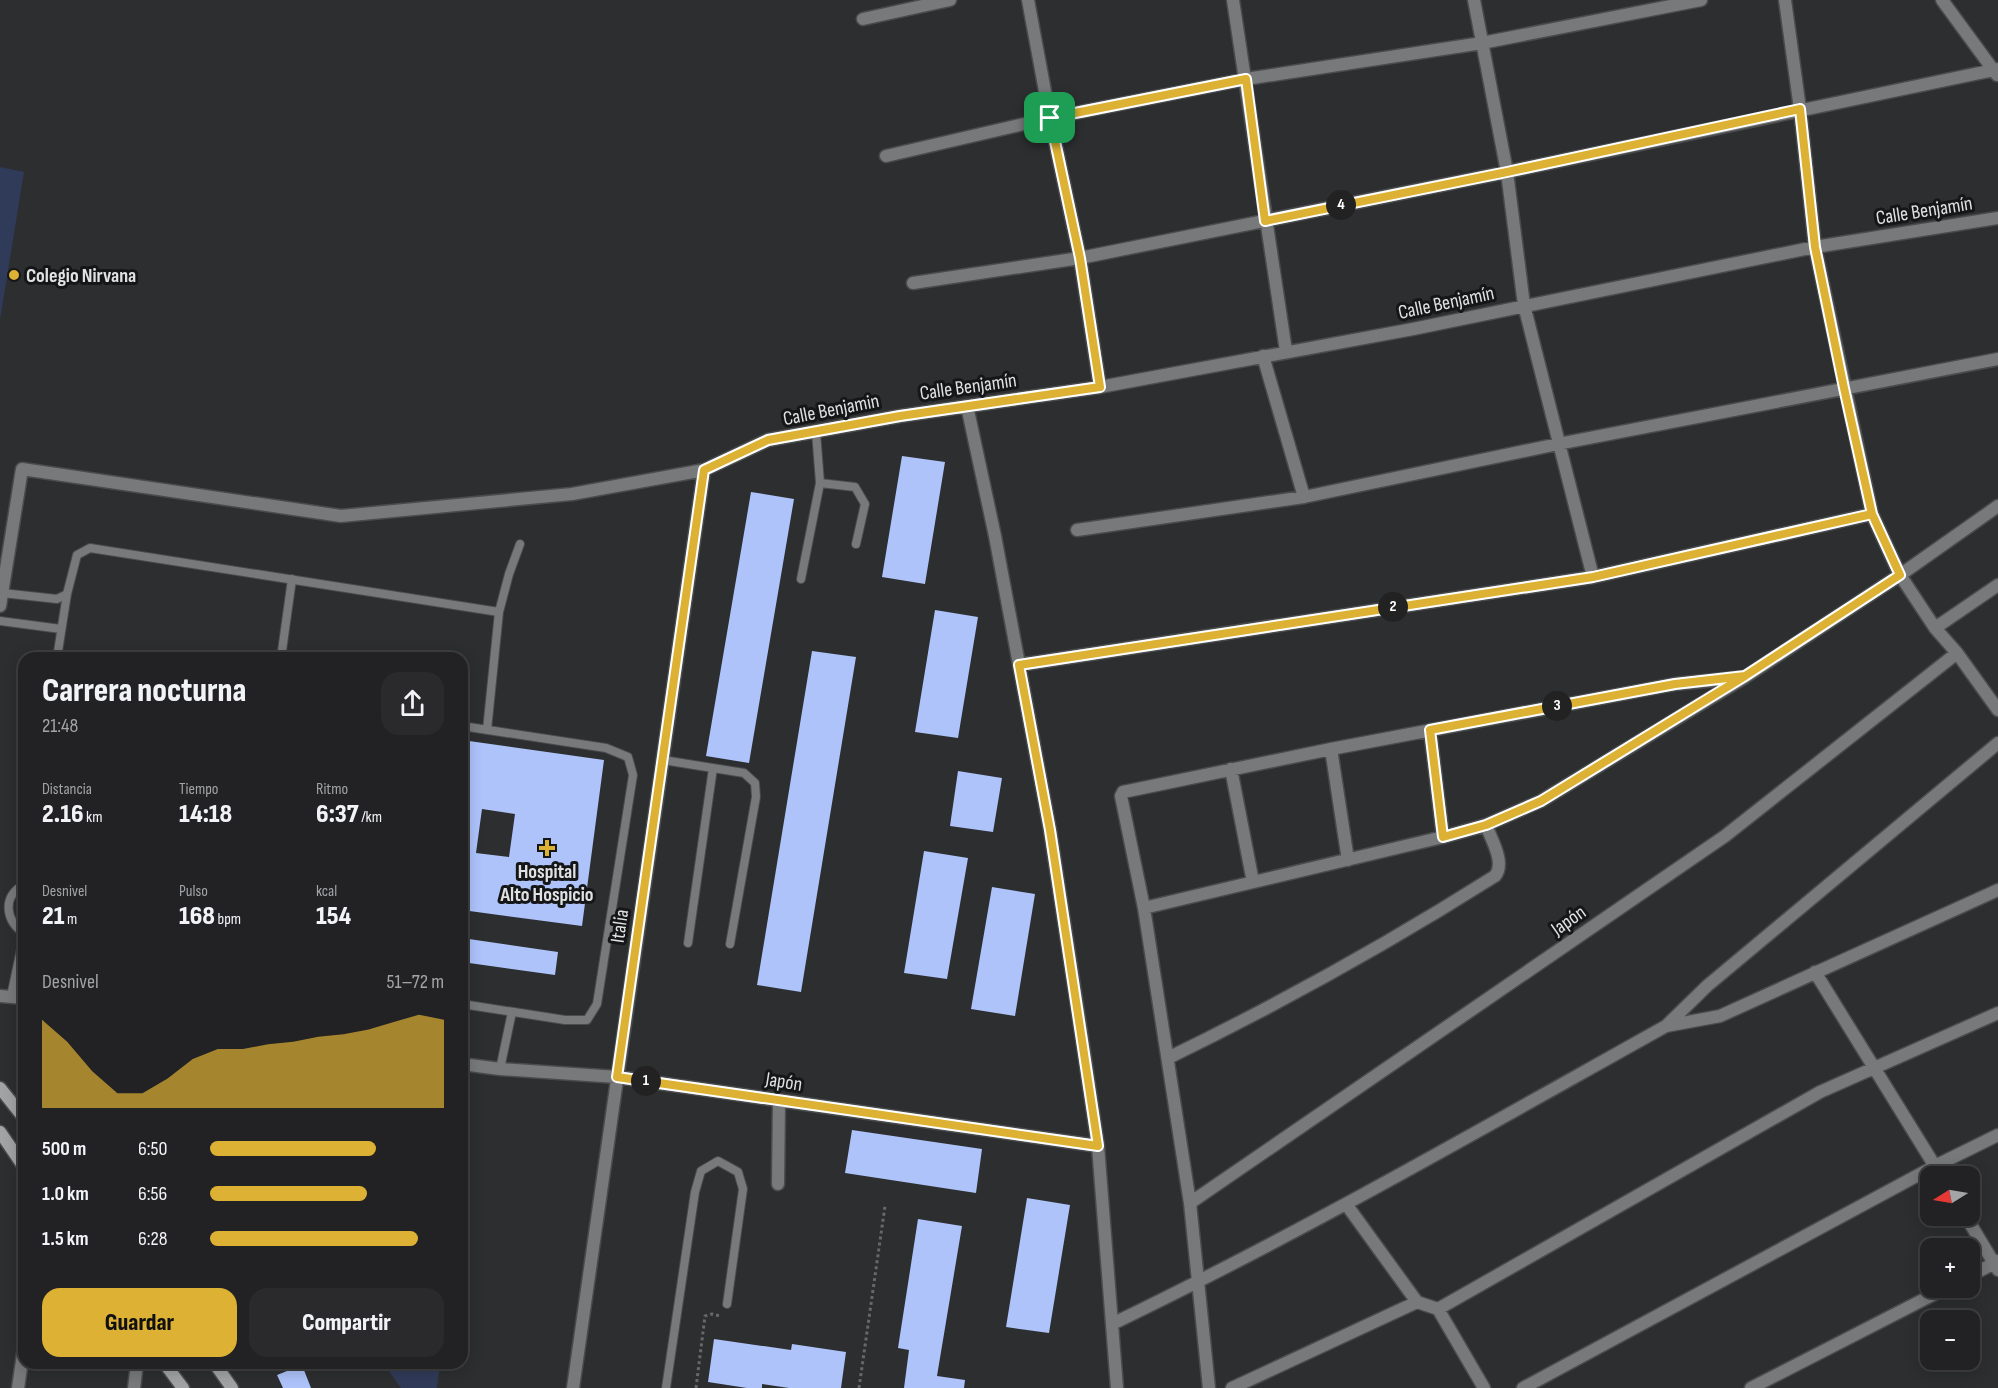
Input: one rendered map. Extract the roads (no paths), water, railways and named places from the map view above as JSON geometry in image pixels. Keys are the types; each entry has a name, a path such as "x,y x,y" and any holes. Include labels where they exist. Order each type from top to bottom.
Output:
{"street":[{"path":"863,19 950,0"},
{"path":"1028,0 1080,258 1100,387"},
{"path":"1233,0 1286,351"},
{"path":"1474,0 1507,172 1524,305 1593,577"},
{"path":"886,156 1050,118 1246,79 1482,44 1701,0"},
{"path":"1785,0 1815,247 1872,514 1900,575 1935,628 1997,706"},
{"path":"914,283 1080,258 1507,172 1800,109 1996,72 1942,0"},
{"name":"Calle Benjamín","path":"900,416 1100,387 1413,329 1815,247 1998,218"},
{"path":"1263,356 1304,497"},
{"path":"1077,530 1304,497 1558,444 1998,360"},
{"path":"967,406 995,536 1050,830 1098,1146 1117,1388"},
{"name":"Calle Benjamin","path":"1,599 22,469 341,516 572,494 704,470 768,440 900,416"},
{"name":"Italia","path":"573,1388 704,470"},
{"path":"1144,908 1443,837 1486,825 1541,801 1745,676 1900,575 1998,506"},
{"path":"1019,665 1593,577 1872,514"},
{"path":"1935,628 1998,585"},
{"name":"Japón","path":"1190,1203 1725,836 1957,653"},
{"path":"1209,1388 1190,1203 1144,908 1121,796 1123,792 1331,749 1675,684 1745,676"},
{"path":"1430,730 1443,837"},
{"path":"1113,1324 1346,1204 1666,1026 1707,986 1998,743"},
{"path":"1331,749 1348,860"},
{"path":"1231,769 1253,882"},
{"path":"1168,1058 1254,1016 1356,960 1495,876 1500,870 1500,863 1486,825"},
{"path":"1666,1026 1720,1016 1998,891"},
{"path":"1815,972 1935,1166"},
{"path":"1438,1308 1820,1092 1998,1013"},
{"name":"Japón","path":"468,1065 500,1070 617,1077 1098,1146"},
{"path":"0,1088 18,1110"},
{"path":"778,1101 778,1184"},
{"path":"0,1132 18,1158"},
{"path":"1946,1166 1998,1135"},
{"path":"1523,1388 1920,1180"},
{"path":"1346,1204 1417,1302 1438,1308 1483,1388"},
{"path":"1972,1226 1997,1265 1980,1272"},
{"path":"1751,1388 1927,1298"},
{"path":"1232,1388 1417,1302"},
{"path":"18,1388 21,1369"},
{"path":"134,1388 136,1369"},
{"path":"169,1369 183,1388"},
{"path":"219,1369 232,1388"}],"lane":[{"path":"801,579 820,483 816,432"},
{"path":"820,483 855,487 865,504 856,544"},
{"path":"487,730 499,612 520,544"},
{"path":"58,652 67,594 77,555 90,548 499,612"},
{"path":"282,652 292,579"},
{"path":"1,599 57,599 67,594"},
{"path":"0,621 61,629"},
{"path":"468,727 606,748 628,757 633,775 597,1004 587,1020 565,1020 468,1005"},
{"path":"663,760 744,773 755,783 756,797 730,944"},
{"path":"688,943 713,768"},
{"path":"18,889 14,892 8,907 12,923 18,928"},
{"path":"5,996 18,954"},
{"path":"500,1070 512,1012"},
{"path":"666,1388 695,1192 701,1171 718,1161 738,1172 743,1189 728,1304"}],"place":[{"name":"Colegio Nirvana","path":"14,275"},
{"name":"Hospital Alto Hospicio","path":"547,848"}]}
